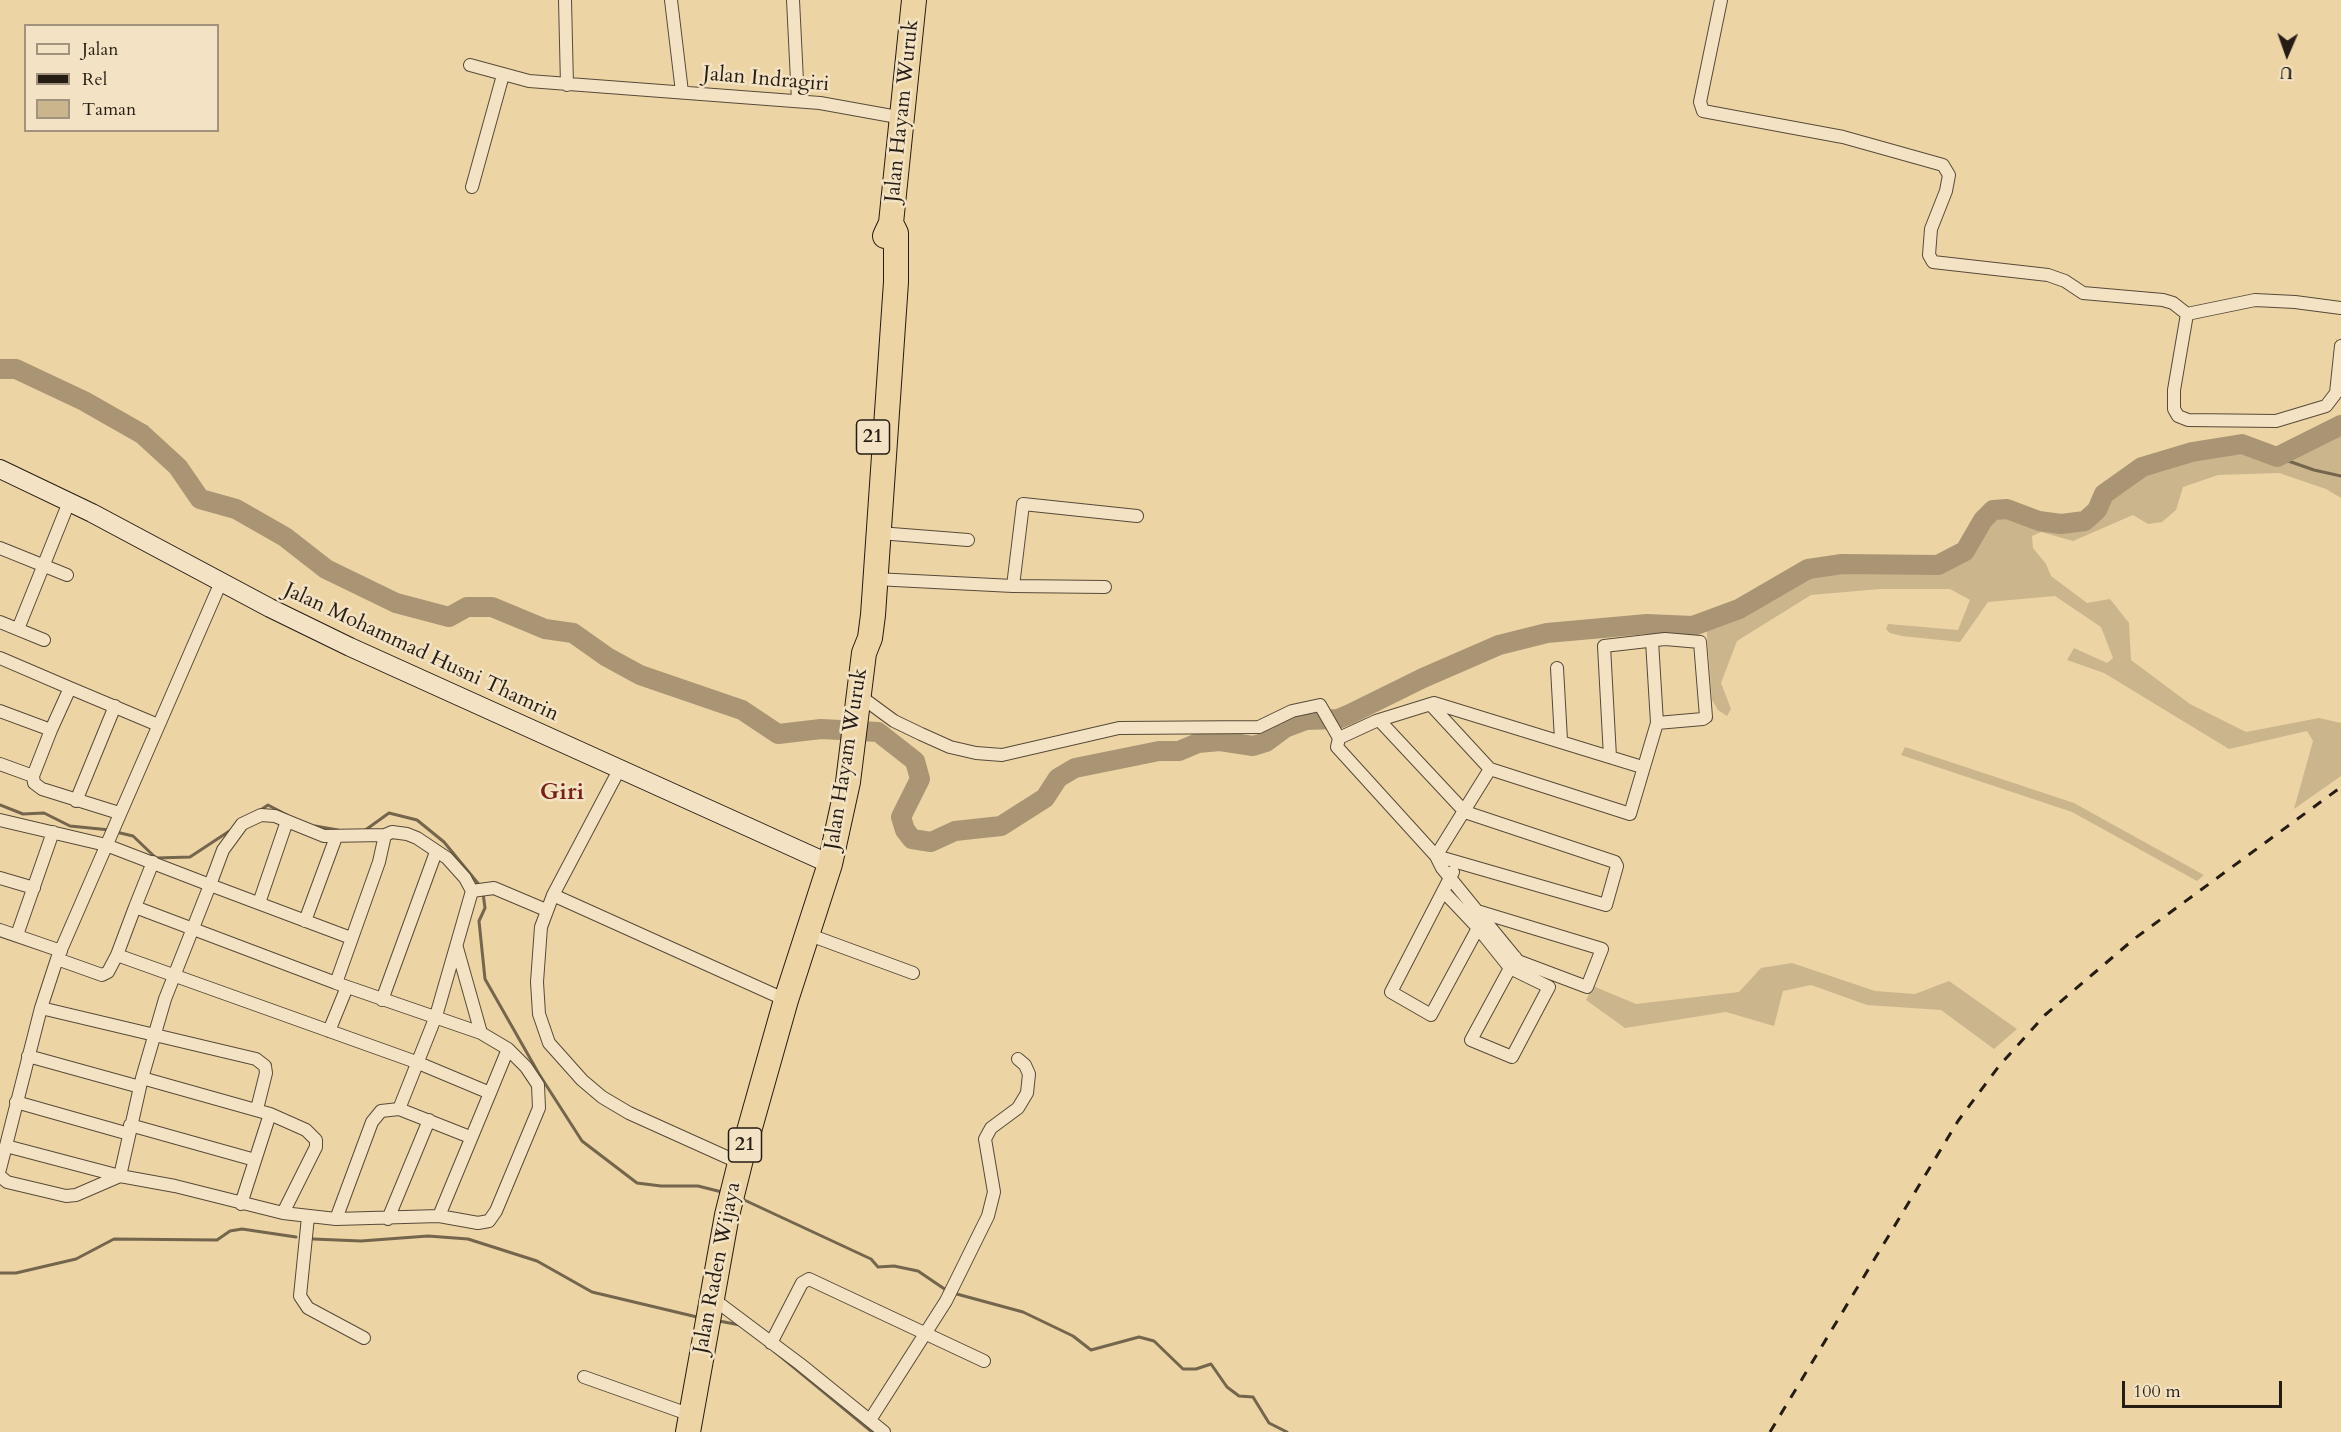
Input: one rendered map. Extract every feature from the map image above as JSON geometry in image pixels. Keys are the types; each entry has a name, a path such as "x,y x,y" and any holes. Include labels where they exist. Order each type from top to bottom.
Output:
{"highway":[{"name":"Jalan Hayam Wuruk","path":"864,653 860,638 883,257 885,235 891,223 914,0"},
{"name":"Jalan Hayam Wuruk","path":"830,864 852,754 864,653 870,638 896,282 896,233 891,223"},
{"name":"Jalan Raden Wijaya","path":"689,1424 740,1163 786,1000 830,864"}],"street":[{"path":"565,0 567,85"},
{"name":"Jalan Indragiri","path":"671,0 682,92 820,103 903,118"},
{"path":"793,0 798,101"},
{"path":"1721,0 1700,102 1703,111 1844,137 1943,165 1949,175 1947,189 1931,229 1929,255 1933,262 2048,275 2065,281 2083,293 2163,300 2173,303 2187,314 2255,300 2341,308"},
{"path":"470,65 529,81 682,92"},
{"path":"472,187 503,75"},
{"path":"2187,314 2174,390 2174,409 2178,416 2188,420 2276,421 2326,406 2336,393 2341,346"},
{"name":"Jalan Mohammad Husni Thamrin","path":"0,469 69,502 350,647 830,864"},
{"path":"18,629 69,502"},
{"path":"1013,586 1023,504 1045,504 1137,516"},
{"path":"879,533 968,540"},
{"path":"0,548 67,575"},
{"path":"875,579 1013,586 1105,587"},
{"path":"0,1169 40,1008 59,955 221,582"},
{"path":"0,622 44,640"},
{"path":"1610,757 1604,646 1652,641 1700,643 1706,717 1657,723"},
{"path":"1430,704 1490,769 1630,814 1642,767 1657,723 1652,641"},
{"path":"0,658 158,725"},
{"path":"1557,668 1560,740"},
{"path":"70,688 33,776 34,783 42,789 118,816"},
{"path":"859,703 950,747 1002,755 1119,728 1259,727 1292,711 1320,705 1336,733 1337,747 1436,856 1512,963"},
{"path":"1336,733 1434,703 1642,767"},
{"path":"76,801 115,706"},
{"path":"0,711 51,730"},
{"path":"1379,720 1465,812 1615,862 1617,866 1606,906 1436,856"},
{"path":"0,764 33,776"},
{"path":"1436,856 1490,769"},
{"path":"619,770 546,910 541,927 537,982 538,1014 549,1043 582,1080 602,1097 629,1113 740,1163"},
{"path":"120,1176 129,1129 153,1036 223,850 242,824 261,815 275,816 312,832 336,837 385,835 399,832 407,834 454,863 465,878 480,889 546,910"},
{"path":"0,820 107,842 210,885 351,938"},
{"path":"259,903 287,821"},
{"path":"17,935 53,832"},
{"path":"330,1031 351,938 379,862 385,835"},
{"path":"305,921 336,837"},
{"path":"382,1000 436,852"},
{"path":"1459,861 1391,992 1431,1015 1478,928"},
{"path":"0,930 17,935 102,975 108,972 117,955 153,862"},
{"path":"0,878 34,888"},
{"path":"399,1108 436,1016 457,946 480,889"},
{"path":"1443,891 1512,963 1549,987 1512,1058 1471,1040 1512,963"},
{"path":"553,895 786,1000"},
{"path":"6,1146 120,1176 175,1186 283,1213 336,1219 439,1216 478,1223 491,1220 535,1121 540,1101 538,1085 526,1067 508,1049 481,1033 436,1016 382,1000 135,907"},
{"path":"1477,911 1602,950 1587,987 1524,964 1512,963"},
{"path":"807,934 913,973"},
{"path":"457,946 481,1033"},
{"path":"117,955 416,1062 489,1093"},
{"path":"40,1008 261,1062 265,1066 266,1080 257,1109"},
{"path":"439,1216 508,1049"},
{"path":"28,1056 257,1109 306,1130 316,1140 315,1153 283,1213"},
{"path":"870,1420 946,1301 976,1242 994,1199 994,1184 985,1147 985,1136 991,1128 1018,1108 1027,1093 1029,1074 1025,1065 1018,1059"},
{"path":"16,1102 255,1160"},
{"path":"336,1219 375,1115 385,1109 399,1108 470,1137"},
{"path":"241,1204 270,1114"},
{"path":"388,1219 429,1120"},
{"path":"0,1176 7,1182 66,1197 85,1192 120,1176"},
{"path":"308,1216 300,1296 308,1308 364,1338"},
{"path":"771,1343 802,1283 809,1279 984,1361"},
{"path":"712,1298 884,1432"},
{"path":"584,1377 689,1424"}],"green space":[{"path":"2341,425 2341,498 2326,489 2279,473 2218,475 2183,487 2176,510 2162,522 2148,524 2133,515 2073,541 2041,532 2032,536 2033,548 2046,564 2051,576 2087,603 2110,599 2129,623 2131,660 2190,704 2246,732 2319,718 2341,723 2341,776 2294,809 2313,741 2307,731 2229,749 2104,673 2067,660 2074,648 2107,663 2113,658 2101,627 2055,596 1988,602 1960,642 1902,636 1890,633 1886,629 1888,624 1958,630 1970,600 1950,589 1880,589 1811,595 1737,641 1721,683 1731,709 1727,716 1718,710 1712,700 1706,622 1739,609 1808,569 1842,564 1938,565 1965,551 1983,520 1993,510 2007,509 2039,521 2061,524 2085,521 2097,510 2104,494 2142,467 2192,452 2242,444 2277,457"},
{"path":"1905,747 2074,803 2204,875 2197,881 2072,812 1901,755"},
{"path":"1792,963 1875,991 1915,994 1949,981 2017,1029 1994,1049 1941,1010 1867,1005 1811,985 1783,991 1774,1026 1726,1012 1625,1028 1586,1000 1593,986 1636,1004 1739,992 1761,968"}],"waterway":[{"path":"0,369 16,369 84,401 142,434 178,467 200,499 236,509 285,537 326,569 396,603 449,617 467,607 492,607 545,629 573,633 607,657 640,675 742,710 778,734 821,729 878,732 915,761 920,779 901,817 905,830 912,839 931,842 955,831 1001,826 1045,798 1058,778 1075,768 1159,751 1179,751 1198,743 1220,741 1253,746 1266,742 1285,728 1306,720 1338,719 1499,645 1547,633 1647,624 1693,626 1739,609 1808,569 1842,564 1938,565 1965,551 1983,520 1993,510 2007,509 2039,521 2061,524 2085,521 2097,510 2104,494 2142,467 2192,452 2242,444 2277,457 2341,425"},
{"path":"2277,457 2314,470 2341,476"},
{"path":"0,805 23,814 44,813 70,826 110,830"},
{"path":"259,811 268,805 287,815"},
{"path":"364,831 389,813 417,820 444,842 481,887"},
{"path":"315,826 338,830"},
{"path":"116,832 133,836 156,858 190,857 231,830"},
{"path":"483,893 485,908 479,921 485,979 539,1074 582,1141 637,1183 661,1186 698,1186 722,1192"},
{"path":"740,1198 871,1259 878,1267 894,1266 918,1271 946,1290"},
{"path":"0,1273 16,1273 76,1259 114,1239 217,1240 230,1231 242,1229 296,1237"},
{"path":"313,1239 361,1241 428,1236 468,1239 537,1261 592,1292 697,1317"},
{"path":"953,1293 1023,1312 1073,1336 1091,1350 1139,1337 1154,1341 1183,1369 1196,1369 1211,1364 1227,1387 1239,1396 1253,1397 1269,1423 1287,1432"},
{"path":"719,1321 740,1325"},
{"path":"774,1351 872,1432"}],"railway":[{"path":"1770,1432 1958,1121 1999,1066 2045,1015 2134,939 2341,787"}],"district":[{"name":"Giri","path":"562,793"}]}
